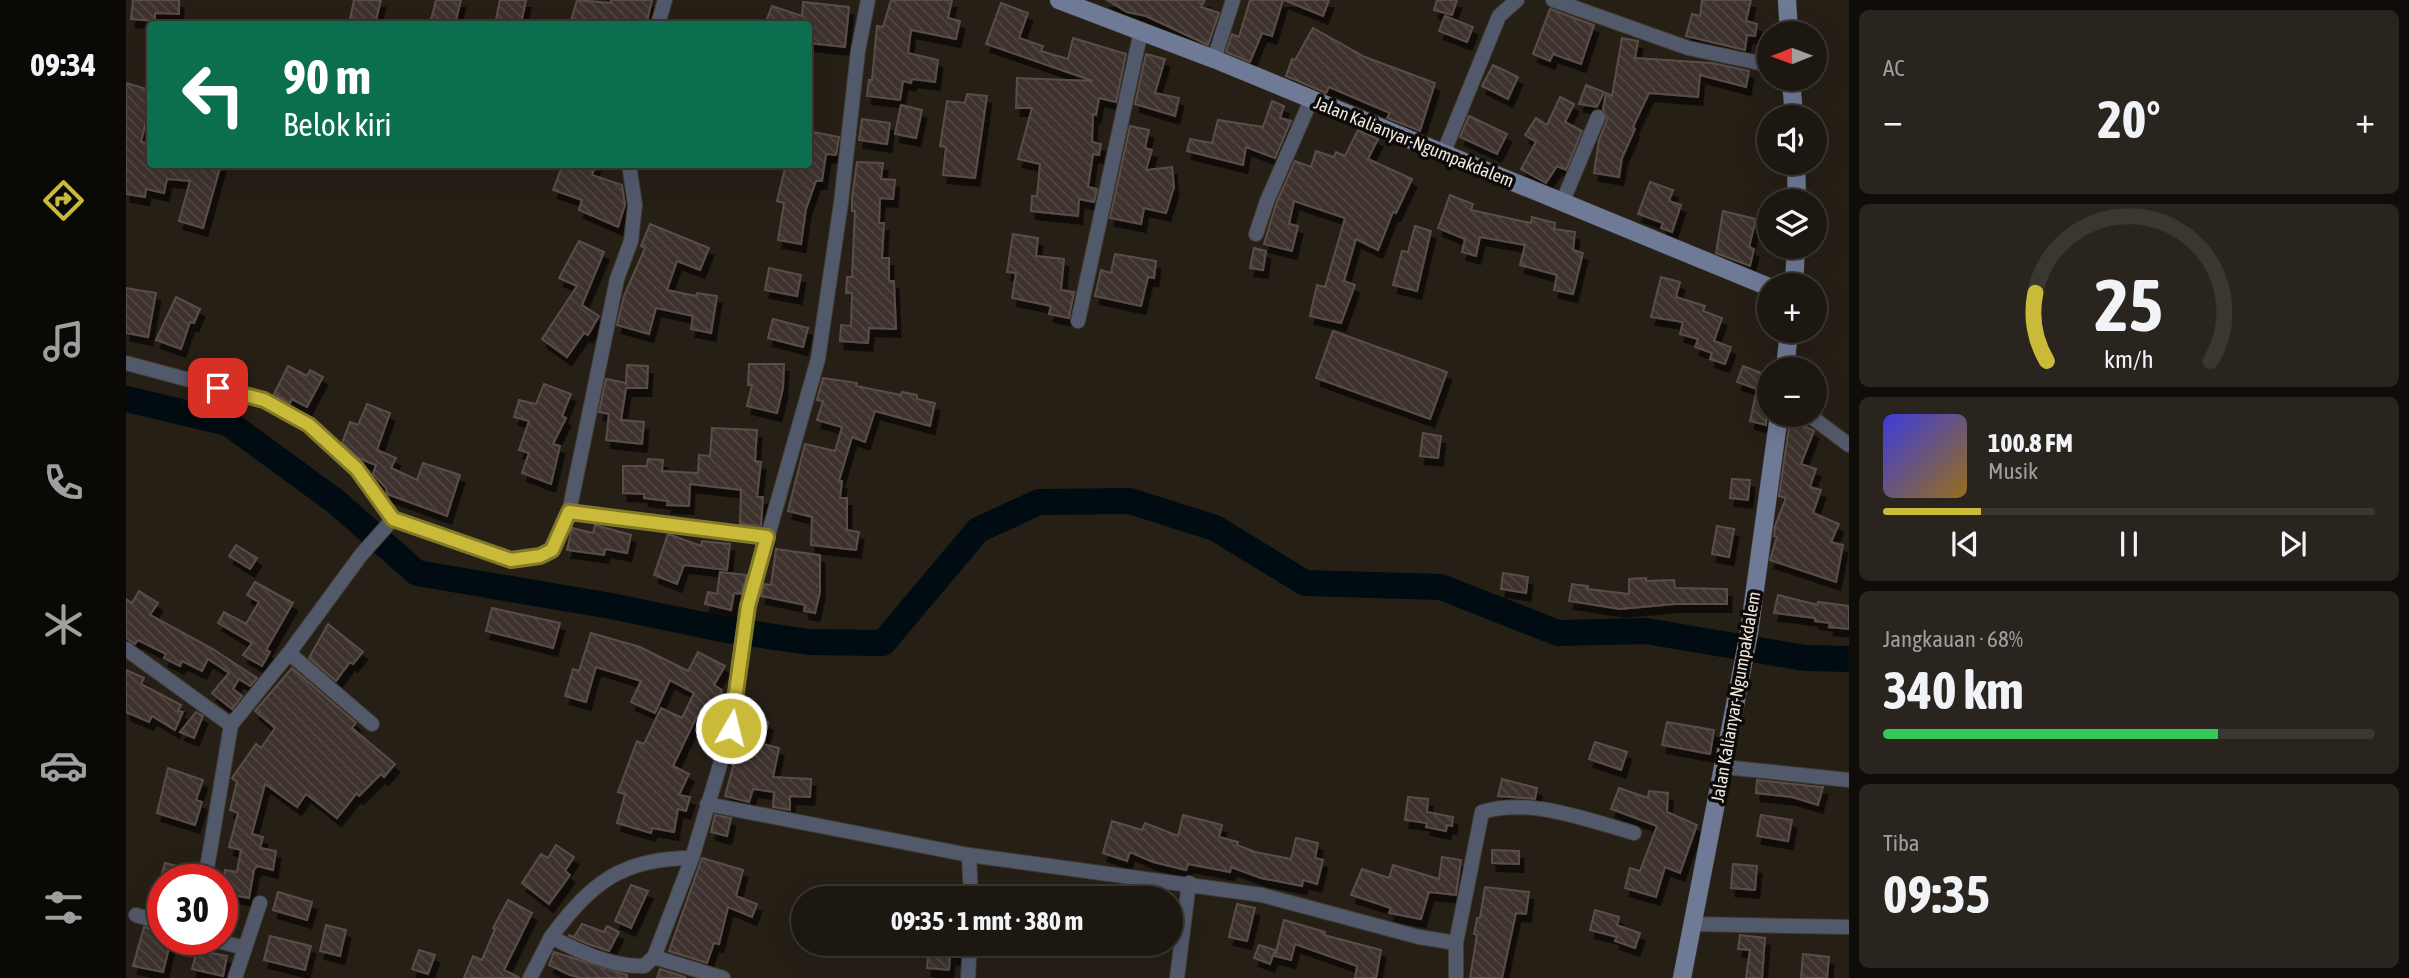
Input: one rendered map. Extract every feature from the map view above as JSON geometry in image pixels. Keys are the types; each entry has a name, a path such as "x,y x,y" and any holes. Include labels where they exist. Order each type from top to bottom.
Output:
{"street":[{"path":"659,21 665,0"},
{"path":"551,937 597,957 630,967 643,966 654,957 692,858 706,804 731,728 748,606 818,359 841,203 858,51 868,0"},
{"name":"Jalan Kalianyar-Ngumpakdalem","path":"1059,0 1096,6 1141,31 1214,59 1306,113 1443,154 1757,282"},
{"path":"1214,59 1233,0"},
{"path":"1443,154 1499,16 1517,0"},
{"path":"1553,0 1688,48 1757,62"},
{"path":"1787,0 1788,21"},
{"path":"1078,321 1141,31"},
{"path":"1256,234 1266,201 1306,113"},
{"path":"1562,203 1598,117"},
{"path":"126,363 264,400 309,425 357,469 389,523 511,560 540,556 552,550 569,512 617,279 631,241 635,205 630,168"},
{"name":"Jalan Kalianyar-Ngumpakdalem","path":"1682,978 1749,633 1777,427"},
{"path":"1826,427 1849,445"},
{"path":"569,512 767,537"},
{"path":"208,864 231,726 361,555 389,523"},
{"path":"126,649 231,726"},
{"path":"289,653 372,724"},
{"path":"1724,767 1849,780"},
{"path":"706,804 969,855 1262,895 1419,937 1456,943"},
{"path":"1456,978 1456,943 1482,811 1517,807 1581,818 1634,833"},
{"path":"969,855 970,886"},
{"path":"530,978 551,937 581,901 617,870 652,860 692,858"},
{"path":"1177,978 1189,883"},
{"path":"235,978 260,903"},
{"path":"136,915 147,918"},
{"path":"1692,924 1849,927"},
{"path":"238,946 245,948"},
{"path":"968,978 969,956"},
{"path":"654,957 723,978"}],"building":[{"path":"133,0 179,0 179,14 155,13 155,21 131,19"},
{"path":"354,0 381,0 376,21 350,21"},
{"path":"436,0 461,0 456,21 431,21"},
{"path":"500,0 526,0 522,21 496,21"},
{"path":"577,0 611,3 611,0 652,0 647,21 571,21"},
{"path":"891,0 952,0 948,18 960,21 956,39 911,30 908,53 938,60 935,82 912,79 911,83 903,81 900,100 867,96 869,80 872,80 877,26 883,27"},
{"path":"1107,0 1205,0 1201,7 1219,13 1208,45 1146,16 1127,12"},
{"path":"1250,0 1283,0 1272,36 1262,33 1250,62 1226,52 1232,34 1239,37"},
{"path":"1284,0 1329,0 1323,16"},
{"path":"1437,0 1457,0 1452,15 1434,10"},
{"path":"1702,0 1751,0 1746,21 1757,24 1755,36 1747,35 1745,50 1686,36 1692,14 1700,16"},
{"path":"803,2 849,7 845,47 812,43 812,21 766,21 772,6 802,16"},
{"path":"1001,3 1028,13 1019,38 1043,46 1041,51 1068,59 1073,38 1126,54 1116,102 1099,98 1096,115 1093,114 1092,142 1101,144 1099,155 1093,154 1088,187 1097,189 1094,202 1079,199 1078,216 1031,211 1032,196 1037,196 1040,164 1018,159 1032,108 1016,108 1017,78 1093,81 986,44"},
{"path":"1550,9 1594,25 1581,64 1553,54 1550,61 1533,54"},
{"path":"1445,16 1473,27 1467,42 1439,31"},
{"path":"1313,28 1365,57 1435,83 1420,131 1387,118 1390,113 1329,87 1326,93 1286,76 1292,59 1295,60"},
{"path":"1622,38 1638,41 1635,58 1712,63 1749,71 1746,87 1700,75 1698,97 1649,93 1633,127 1635,129 1622,158 1619,177 1594,173 1599,140 1607,120 1603,109 1606,93 1612,96"},
{"path":"1146,54 1165,59 1155,93 1179,98 1175,116 1135,104"},
{"path":"1493,65 1518,77 1508,99 1482,86"},
{"path":"126,83 147,89 147,118 141,142 147,143 147,168 220,168 203,228 179,221 190,181 167,179 164,193 146,189 145,197 126,194"},
{"path":"1586,85 1604,92 1597,107 1579,104"},
{"path":"967,94 987,96 975,178 943,175 946,147 940,146 947,101 965,103"},
{"path":"1560,97 1574,104 1565,122 1582,131 1566,170 1557,166 1546,183 1521,169 1536,142 1525,135 1536,118 1547,125"},
{"path":"1272,101 1284,106 1280,118 1291,121 1275,158 1246,147 1243,165 1187,151 1190,139 1212,143 1218,120 1263,127"},
{"path":"901,105 922,110 916,138 895,134"},
{"path":"1469,116 1507,134 1497,154 1460,137"},
{"path":"862,119 890,123 887,144 859,140"},
{"path":"1130,126 1149,130 1145,148 1152,150 1146,170 1172,167 1174,187 1166,213 1144,208 1141,224 1110,218"},
{"path":"1358,130 1378,139 1368,159 1412,179 1396,213 1393,212 1378,250 1356,239 1344,281 1355,285 1341,323 1310,316 1317,285 1325,287 1345,218 1294,201 1289,224 1298,226 1292,251 1264,244 1276,204 1295,161 1311,167 1316,151 1334,157 1336,152 1345,156"},
{"path":"812,132 839,137 836,155 826,154 822,181 816,181 806,209 801,244 778,240 784,203 777,201 785,168 812,168"},
{"path":"857,162 883,163 881,179 895,180 893,199 880,198 879,223 884,223 882,258 889,258 889,281 894,281 896,329 869,328 868,343 840,341 841,325 851,326 852,293 846,293 847,277 852,277 855,211 852,211 852,198"},
{"path":"561,168 595,168 592,175 622,185 625,205 618,227 579,210 582,200 553,190"},
{"path":"1650,182 1673,190 1669,201 1681,205 1672,232 1661,228 1663,223 1638,214"},
{"path":"1450,195 1473,204 1471,210 1531,223 1532,217 1555,223 1554,229 1575,232 1573,250 1583,253 1573,294 1554,290 1557,275 1520,265 1525,245 1480,237 1476,256 1462,252 1465,239 1438,228"},
{"path":"1723,211 1756,219 1749,247 1754,249 1750,266 1716,253"},
{"path":"650,224 709,248 700,270 677,261 667,290 696,296 697,293 717,296 711,333 691,329 693,316 656,308 649,334 617,325 624,296 645,248 641,246"},
{"path":"1415,226 1431,231 1417,291 1393,285 1402,251 1408,252"},
{"path":"1013,234 1038,238 1036,256 1064,259 1061,290 1074,292 1069,318 1049,314 1051,306 1012,298 1016,273 1007,272"},
{"path":"579,241 604,252 582,305 599,316 588,335 584,333 567,357 542,339 577,286 559,278"},
{"path":"1254,248 1266,251 1263,270 1250,268"},
{"path":"1115,254 1156,261 1154,278 1148,277 1141,306 1095,296 1101,270 1111,273"},
{"path":"769,268 801,275 797,296 765,290"},
{"path":"1661,277 1680,282 1676,297 1705,306 1703,311 1722,318 1714,341 1731,347 1725,364 1710,359 1712,353 1695,347 1698,339 1680,334 1683,322 1651,317"},
{"path":"126,288 156,293 148,337 126,333"},
{"path":"176,297 200,309 194,323 190,322 181,349 156,340"},
{"path":"773,319 808,328 803,347 768,338"},
{"path":"1333,331 1447,372 1430,419 1316,378"},
{"path":"749,364 784,364 783,388 777,413 747,406 752,385 748,385"},
{"path":"627,365 648,366 647,388 626,388 621,420 644,422 642,444 606,440 609,414 599,412 606,379 626,383"},
{"path":"288,366 307,376 310,370 323,377 307,407 292,399 290,403 274,394"},
{"path":"1743,366 1757,371 1757,389 1737,382"},
{"path":"823,378 857,383 856,386 901,395 902,392 917,395 917,399 935,403 930,426 875,411 865,442 852,437 839,481 842,481 840,498 847,498 847,530 859,532 856,550 811,545 812,517 788,511 805,444 835,451 842,427 817,420 823,401 817,400"},
{"path":"544,384 571,394 562,416 566,418 553,444 560,446 551,484 522,473 529,453 519,450 529,421 514,417 519,400 536,404"},
{"path":"1757,389 1757,423 1750,421"},
{"path":"367,404 390,413 377,450 396,458 391,468 417,480 423,463 460,475 447,516 387,494 386,488 373,474 376,465 360,459 342,443 350,422 358,425"},
{"path":"1789,427 1806,427 1814,431 1801,464 1816,469 1810,487 1821,490 1813,513 1839,524 1831,542 1843,545 1836,582 1770,560 1777,537 1774,536 1775,526 1786,498 1779,496"},
{"path":"712,428 757,430 755,461 761,462 757,497 763,497 761,526 740,524 741,490 690,484 689,506 667,505 668,501 644,498 644,494 623,493 623,466 647,466 648,459 663,460 662,471 698,473 699,455 710,456"},
{"path":"1423,433 1441,436 1438,458 1420,456"},
{"path":"1732,479 1750,480 1748,500 1730,498"},
{"path":"595,525 631,535 627,553 605,549 604,555 567,550 572,528 593,533"},
{"path":"1717,526 1734,529 1729,557 1712,554"},
{"path":"668,534 701,546 702,541 730,544 727,570 684,565 677,584 654,575"},
{"path":"236,545 257,558 250,569 229,556"},
{"path":"776,549 820,555 820,592 815,613 804,611 805,605 761,596 764,584 771,585"},
{"path":"720,572 747,575 741,594 734,593 731,610 705,604 708,592 717,594"},
{"path":"1503,573 1528,577 1526,593 1501,589"},
{"path":"1646,578 1646,581 1674,580 1675,588 1727,589 1727,604 1675,604 1620,609 1569,601 1572,584 1588,586 1587,589 1629,594 1629,579"},
{"path":"255,582 293,603 266,650 270,652 262,666 243,655 252,643 218,623 224,612 246,624 259,602 247,595"},
{"path":"139,591 158,603 150,615 213,649 257,678 250,686 239,679 233,689 242,696 232,709 212,693 229,673 208,659 202,671 182,661 180,666 164,658 166,654 138,640 135,644 126,638 126,599 132,603"},
{"path":"1778,595 1818,605 1818,602 1849,606 1849,629 1829,627 1830,623 1815,621 1815,618 1774,613"},
{"path":"492,608 560,623 553,648 486,631"},
{"path":"328,624 363,652 353,664 350,662 336,681 309,658"},
{"path":"591,633 640,647 688,671 698,652 725,666 714,685 722,690 715,702 712,701 703,721 696,718 673,766 689,774 679,795 690,797 686,811 678,809 674,832 652,828 651,833 617,823 625,794 618,792 637,741 644,744 661,708 682,718 694,693 670,680 655,713 631,702 641,681 596,667 586,702 565,696 573,669 579,671"},
{"path":"292,668 356,723 352,728 395,764 384,777 381,774 359,796 357,793 337,818 306,794 297,807 265,784 252,834 263,837 260,848 276,851 273,870 257,866 254,870 249,898 238,896 241,850 229,847 238,813 230,810 237,782 232,778 256,744 261,748 275,728 255,711"},
{"path":"126,670 144,678 141,684 181,705 178,711 183,712 175,730 152,716 149,722 126,712"},
{"path":"196,712 203,716 194,738 180,732"},
{"path":"754,719 768,722 763,744 779,748 773,777 811,779 810,797 790,796 790,810 773,807 774,792 753,789 749,802 725,796 737,752 741,753 745,741 749,742"},
{"path":"1667,722 1714,730 1710,754 1662,745"},
{"path":"1595,742 1627,752 1621,770 1589,759"},
{"path":"168,768 203,780 196,800 202,802 195,825 157,813"},
{"path":"1502,779 1537,788 1535,799 1498,796"},
{"path":"1757,780 1823,787 1818,805 1792,797 1756,793"},
{"path":"1619,788 1648,798 1649,791 1668,793 1667,812 1697,825 1680,873 1665,867 1656,897 1625,888 1630,868 1640,871 1657,826 1611,809"},
{"path":"1408,797 1428,799 1427,812 1453,817 1452,826 1447,825 1446,831 1426,827 1427,823 1405,820"},
{"path":"715,815 731,818 727,836 711,832"},
{"path":"1183,815 1222,825 1219,837 1238,842 1237,845 1255,852 1291,859 1296,838 1318,843 1315,858 1323,860 1317,884 1303,880 1302,886 1261,878 1231,867 1230,872 1188,864 1186,870 1153,862 1130,852 1127,861 1103,853 1112,821 1142,830 1145,823 1178,836"},
{"path":"1761,815 1792,820 1788,841 1757,836"},
{"path":"556,845 574,857 565,871 570,875 549,904 522,883 541,854 548,858"},
{"path":"1492,850 1519,851 1519,864 1492,863"},
{"path":"1442,857 1461,860 1456,895 1429,892 1421,919 1389,913 1391,908 1351,895 1362,869 1389,878 1393,865 1439,879"},
{"path":"702,858 743,870 736,896 757,904 752,917 728,907 719,944 714,943 707,963 669,951"},
{"path":"1733,864 1757,866 1755,890 1731,888"},
{"path":"631,885 648,891 631,928 615,921"},
{"path":"1485,887 1529,892 1526,914 1516,913 1502,978 1470,978 1477,935 1474,934 1477,918 1480,918"},
{"path":"278,892 312,902 307,920 273,910"},
{"path":"508,900 532,913 504,970 520,978 464,978 473,956 482,960 495,929 493,928"},
{"path":"1237,904 1255,908 1247,941 1229,937"},
{"path":"1595,910 1619,917 1617,925 1640,933 1635,948 1615,941 1617,937 1590,930"},
{"path":"1284,920 1325,932 1324,935 1381,950 1376,978 1355,978 1357,966 1295,944 1291,960 1275,956"},
{"path":"582,924 604,932 607,926 619,932 609,951 568,935 574,937"},
{"path":"326,925 346,930 340,956 320,951"},
{"path":"144,927 147,928 147,955 167,955 163,972 133,966"},
{"path":"1740,935 1765,938 1762,978 1746,978 1750,950 1738,949"},
{"path":"270,936 311,946 305,970 264,960"},
{"path":"1259,945 1275,950 1270,964 1254,958"},
{"path":"419,950 435,955 428,974 412,969"},
{"path":"554,952 627,975 627,978 581,978 570,975 549,965"},
{"path":"1803,954 1829,957 1827,978 1801,978"},
{"path":"196,955 227,956 223,976 192,969"},
{"path":"928,956 950,956 949,970 927,968"},
{"path":"660,969 685,977 685,978 657,978"}],"waterway":[{"path":"126,399 228,423 335,501 417,573 611,606 727,630 809,642 883,643 978,530 1039,502 1130,501 1215,528 1305,583 1441,587 1558,633 1646,631 1805,658 1849,659"}],"route":[{"path":"218,388 264,400 309,425 357,469 393,519 511,560 540,556 552,550 569,512 767,537 748,606 731,728"}]}
